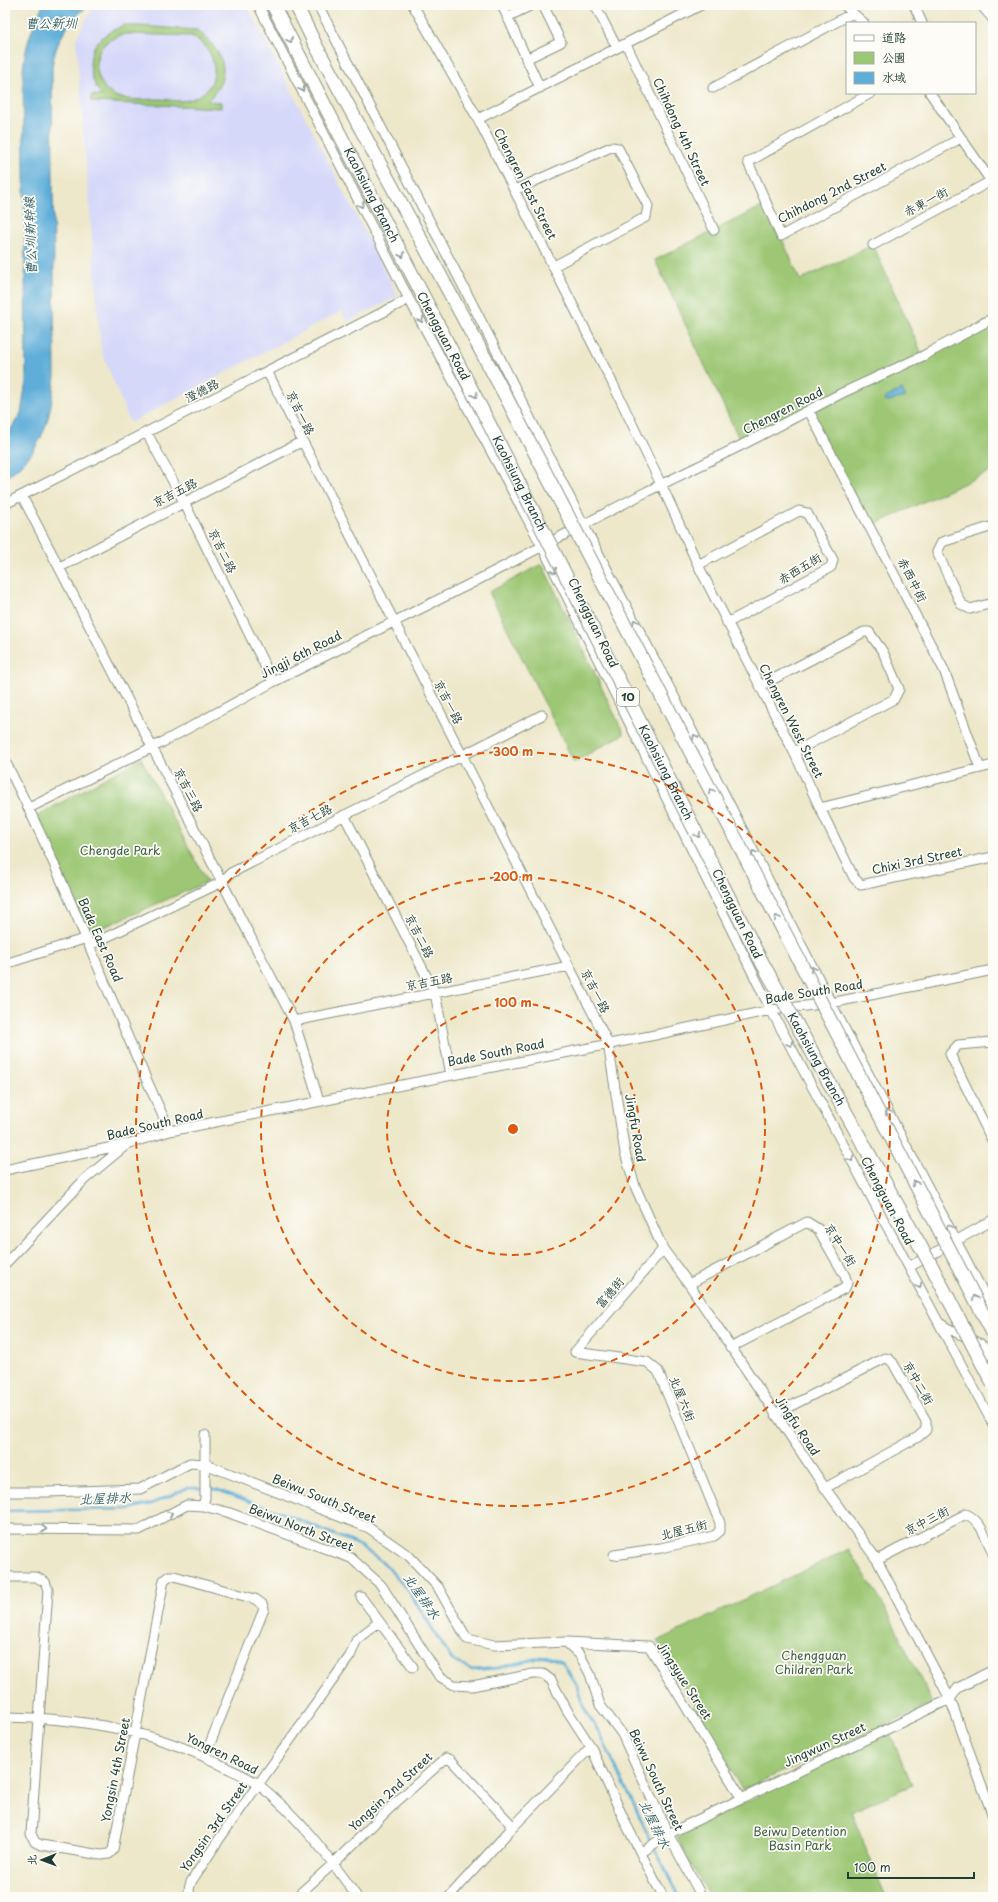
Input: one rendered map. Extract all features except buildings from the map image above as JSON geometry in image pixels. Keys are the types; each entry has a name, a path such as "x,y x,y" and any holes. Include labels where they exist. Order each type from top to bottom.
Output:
{"highway":[{"name":"Kaohsiung Branch","path":"273,5 482,410 759,957 932,1267 993,1384"},
{"name":"Kaohsiung Branch","path":"296,5 324,60 505,395 993,1333"}],"street":[{"name":"Chengguan Road","path":"258,5 409,299 542,546 771,1010 993,1424"},
{"path":"318,5 490,337 583,524 687,721 831,1003 993,1311"},
{"path":"414,5 478,119"},
{"path":"502,5 540,88"},
{"path":"507,17 532,5"},
{"path":"526,59 561,42 543,5"},
{"path":"595,5 617,48"},
{"name":"Chengren East Street","path":"661,485 613,384 554,266 478,119 701,5"},
{"path":"844,5 863,22"},
{"path":"914,5 922,22"},
{"path":"981,5 993,19"},
{"path":"713,88 853,13"},
{"name":"Chihdong 4th Street","path":"626,44 714,230"},
{"name":"Chihdong 2nd Street","path":"869,94 748,162 781,236 961,138"},
{"path":"931,94 992,182"},
{"path":"515,190 611,147 618,148 648,206 646,217 554,266"},
{"name":"赤東一街","path":"873,245 992,182"},
{"name":"澄德路","path":"5,504 409,299"},
{"name":"Chengren Road","path":"583,524 848,390 923,356 993,318"},
{"name":"京吉一路","path":"266,371 608,1043"},
{"name":"赤西中街","path":"809,411 944,670 980,768"},
{"name":"京吉二路","path":"146,433 184,502 273,682"},
{"name":"京吉五路","path":"60,567 301,442"},
{"name":"Chengren West Street","path":"661,485 698,565 794,752 820,808"},
{"name":"京吉三路","path":"22,496 294,1021 319,1101"},
{"name":"赤西五街","path":"698,565 798,511 807,512 833,560 831,567 727,623"},
{"name":"Jingji 6th Road","path":"29,808 583,524"},
{"path":"993,526 942,542 937,552 961,604 970,609 993,603"},
{"path":"760,686 864,632 869,632 883,652 899,689 894,699 794,752"},
{"name":"京吉七路","path":"5,964 89,942 222,882 231,873 542,715"},
{"name":"Bade East Road","path":"5,761 29,808 89,942 170,1131"},
{"path":"820,808 993,765"},
{"name":"Chixi 3rd Street","path":"820,808 854,878 861,885 993,857"},
{"name":"京吉二路","path":"344,815 435,993 451,1074"},
{"name":"京吉五路","path":"294,1021 569,966"},
{"name":"Bade South Road","path":"5,1170 128,1144 170,1131 451,1074 771,1010 831,1003 993,970"},
{"path":"993,1042 958,1045 950,1054 993,1142"},
{"name":"Jingfu Road","path":"608,1043 625,1153 635,1186 663,1249 689,1284 730,1348 825,1488 877,1560 950,1699 993,1816"},
{"path":"5,1264 85,1179 128,1144"},
{"path":"908,1267 993,1220"},
{"name":"京中一街","path":"689,1284 807,1222 818,1229 845,1276 847,1283 845,1288 730,1348"},
{"name":"富德街","path":"575,1352 663,1249"},
{"path":"938,1322 950,1330 983,1344 993,1358"},
{"name":"北屋六街","path":"575,1352 647,1362 658,1370 690,1450"},
{"name":"京中二街","path":"775,1414 885,1358 889,1359 893,1363 926,1421 926,1430 918,1438 825,1488"},
{"path":"204,1502 205,1435"},
{"name":"北屋五街","path":"614,1556 661,1548 714,1536 720,1531 720,1523 690,1450"},
{"name":"Beiwu South Street","path":"8,1492 140,1489 190,1464 369,1528 409,1556 438,1587 467,1639 494,1645 566,1642 580,1655 590,1674 600,1705 622,1734 666,1835 702,1897"},
{"name":"Beiwu North Street","path":"5,1529 139,1530 187,1505 204,1502 351,1558 381,1585 439,1676 454,1685 472,1686 533,1674 543,1674 551,1680 591,1747 644,1850 662,1897"},
{"name":"京中三街","path":"877,1560 966,1514 978,1523 993,1553"},
{"name":"Yongsin 4th Street","path":"5,1577 36,1577 45,1582 48,1590 31,1834 35,1842 41,1845 101,1855 109,1854 113,1850 164,1580 169,1576 174,1576 255,1599 262,1604 264,1609 205,1756"},
{"path":"361,1597 413,1667"},
{"name":"Yongsin 3rd Street","path":"190,1897 188,1889 191,1882 350,1656 357,1638 379,1622"},
{"name":"Jingsyue Street","path":"566,1642 649,1646 742,1799"},
{"name":"Jingwun Street","path":"644,1850 666,1835 742,1799 756,1790 950,1699 958,1688 993,1670"},
{"name":"Yongren Road","path":"5,1717 39,1718 87,1723 135,1732 168,1741 205,1756 259,1784 300,1823 334,1863 356,1897"},
{"path":"449,1897 511,1829 591,1747"},
{"name":"Yongsin 2nd Street","path":"334,1863 394,1804 446,1758 452,1760 509,1822 511,1829"},
{"path":"296,1897 334,1863"}],"shaded area":[{"path":"101,5 247,5 398,296 347,322 342,311 130,423 101,350 76,39 91,11"}],"green space":[{"path":"124,25 197,30 213,46 219,55 222,64 223,73 221,82 216,91 207,101 221,102 221,108 92,102 91,95 102,96 95,85 91,73 90,59 94,47 107,34","holes":["127,34 192,36 201,42 208,50 214,68 210,85 204,92 190,100 136,100 121,98 110,93 99,78 97,66 98,54 103,46 112,39"]},
{"path":"767,204 800,280 873,245 922,354 993,318 993,470 871,526 809,411 742,445 655,260"},
{"path":"542,564 624,734 574,762 489,592"},
{"name":"Chengde Park","path":"141,758 207,882 88,934 37,816"},
{"name":"Chengguan Children Park","path":"849,1549 886,1609 933,1704 742,1790 658,1641"},
{"name":"Beiwu Detention Basin Park","path":"889,1731 912,1785 851,1812 886,1897 710,1897 676,1837"}],"water":[{"name":"曹公新圳","path":"43,5 89,5 75,18 64,32 57,48 52,67 55,376 51,407 43,433 37,445 29,457 5,478 5,438 21,413 26,381 23,70 25,53"},
{"path":"902,389 906,397 885,402 884,399"}],"waterway":[{"name":"北屋排水","path":"5,1511 128,1509 151,1504 187,1488 202,1488"},
{"name":"北屋排水","path":"207,1488 215,1489 285,1514 357,1544 385,1564 410,1593 452,1660 472,1670 498,1668 546,1656 562,1662 577,1686 583,1706 601,1736 652,1843"},
{"name":"北屋排水","path":"654,1847 679,1897"}],"water label":[{"name":"曹公圳新幹線","path":"30,236"}]}
